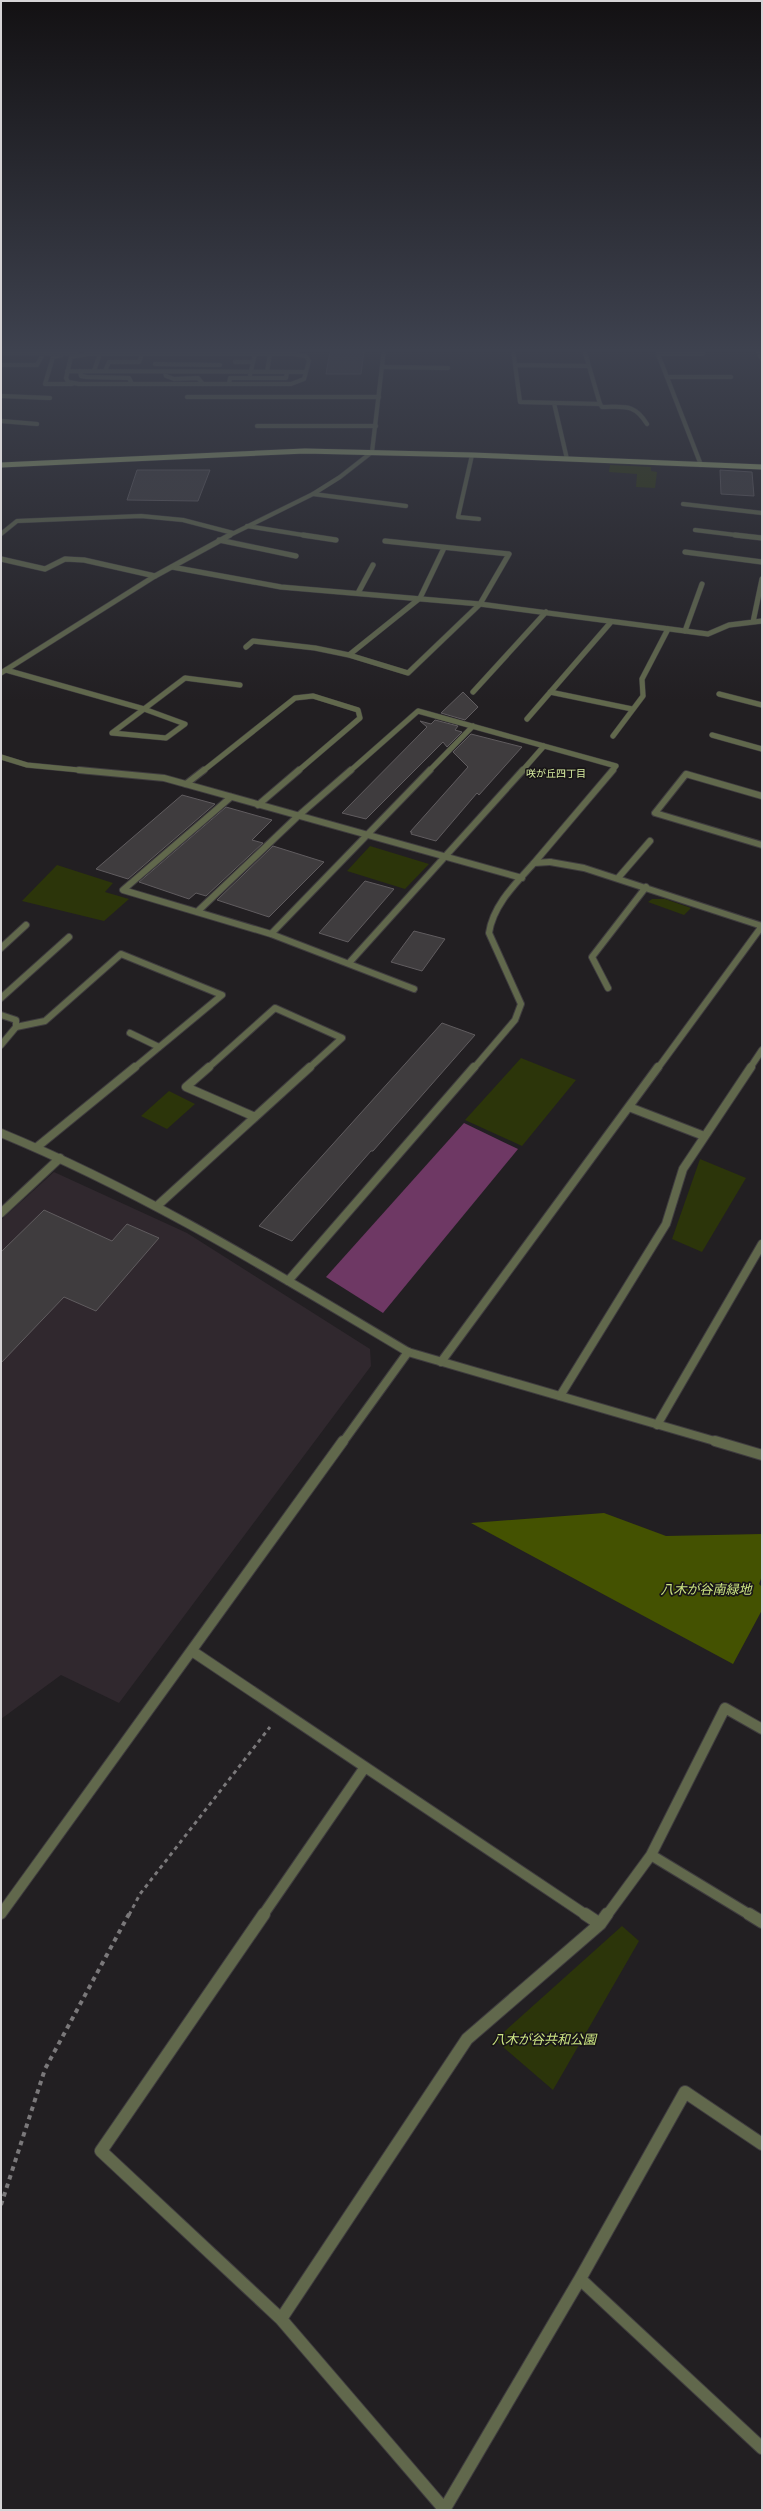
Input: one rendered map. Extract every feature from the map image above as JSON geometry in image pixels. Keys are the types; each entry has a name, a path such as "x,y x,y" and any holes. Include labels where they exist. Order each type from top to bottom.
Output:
{"main road":[{"path":"737,466 762,467"}],"street":[{"path":"3,672 155,576 219,540 313,494 354,466"},
{"path":"469,466 458,517 479,519"},
{"path":"313,494 406,506"},
{"path":"683,504 762,513"},
{"path":"1,534 17,521 141,516 183,520 233,533"},
{"path":"247,526 336,540"},
{"path":"695,530 762,538"},
{"path":"219,540 296,556"},
{"path":"246,647 254,641 315,648 349,655 408,673 480,604 509,554 385,542"},
{"path":"349,655 420,598 444,548"},
{"path":"685,552 762,562"},
{"path":"1,559 46,569 65,559 84,560 155,576"},
{"path":"358,593 374,565"},
{"path":"172,567 281,587 480,604 708,634 729,625 762,621"},
{"path":"753,622 762,579"},
{"path":"685,631 702,584"},
{"path":"472,692 546,612"},
{"path":"527,719 611,622"},
{"path":"613,736 642,696 642,679 668,629"},
{"path":"3,672 143,709 185,724 166,738 112,733 143,709 185,678 240,685"},
{"path":"550,692 632,709"},
{"path":"719,694 762,705"},
{"path":"186,784 295,698 313,696 358,710 360,718 258,804"},
{"path":"197,912 298,816 418,711 616,766 522,878 489,925 489,933 520,998 521,1004 516,1020 288,1281"},
{"path":"271,934 473,726"},
{"path":"712,735 762,749"},
{"path":"349,963 544,746"},
{"path":"1,757 27,765 164,778 522,878"},
{"path":"762,796 686,774 655,813 762,846"},
{"path":"231,797 123,890 271,934 414,989"},
{"path":"618,878 650,841"},
{"path":"441,1362 762,926 584,868 550,862 534,864"},
{"path":"608,988 592,957 646,888"},
{"path":"1,948 26,925"},
{"path":"1,998 69,937"},
{"path":"1,1045 16,1027 45,1021 120,954 222,995 37,1147"},
{"path":"157,1206 342,1038 275,1008 186,1087 255,1117"},
{"path":"1,1015 16,1020 16,1027"},
{"path":"130,1033 159,1047"},
{"path":"560,1396 666,1224 683,1169 762,1050"},
{"path":"629,1107 704,1136"},
{"path":"1,1134 37,1147 192,1223 408,1352 762,1455"},
{"path":"1,1213 60,1158"},
{"path":"658,1424 761,1246"},
{"path":"1,1914 408,1352"},
{"path":"192,1651 600,1924"},
{"path":"281,2319 467,2039 600,1924 651,1855 725,1708 762,1729"},
{"path":"365,1767 101,2151 281,2319 444,2510 580,2279 685,2092 762,2144"},
{"path":"651,1855 762,1922"},
{"path":"580,2279 762,2448"}],"path":[{"path":"1,2205 45,2070 140,1894 282,1711"}],"shaded area":[{"path":"464,1123 518,1149 383,1313 326,1277"},
{"path":"54,1172 187,1233 370,1349 371,1366 119,1703 61,1675 1,1719 1,1220"}],"green space":[{"path":"610,466 651,467 651,471 657,472 655,488 636,487 637,474 609,472"},
{"path":"370,846 429,864 405,889 347,871"},
{"path":"57,865 113,883 105,892 129,899 104,921 22,901"},
{"path":"652,899 665,899 691,908 684,915 648,902"},
{"path":"521,1058 576,1080 522,1146 465,1120"},
{"path":"169,1091 195,1104 167,1129 141,1116"},
{"path":"700,1159 746,1178 702,1252 672,1239"},
{"name":"八木が谷南緑地","path":"604,1513 666,1536 762,1534 762,1576 759,1584 762,1587 762,1610 733,1664 471,1523"},
{"name":"八木が谷共和公園","path":"622,1926 639,1941 553,2090 495,2040"}],"building":[{"path":"137,470 210,470 198,501 127,500"},
{"path":"720,470 752,472 754,496 721,494"},
{"path":"463,692 478,707 465,720 441,713"},
{"path":"435,720 458,726 455,730 462,732 447,747 443,742 366,819 342,813 427,727 420,721 431,724"},
{"path":"471,734 522,747 479,795 477,793 436,841 411,834 412,832 410,832 468,767 453,752"},
{"path":"182,795 215,804 128,879 96,869"},
{"path":"226,807 272,820 252,840 263,843 206,896 196,893 189,899 139,882"},
{"path":"273,846 324,862 269,917 217,900"},
{"path":"365,881 394,889 348,942 319,933"},
{"path":"414,931 445,939 422,971 391,962"},
{"path":"442,1023 475,1035 292,1241 259,1226"},
{"path":"44,1210 112,1241 127,1224 159,1238 96,1311 64,1297 1,1363 1,1252"}],"district":[{"name":"咲が丘四丁目","path":"556,773"}]}
